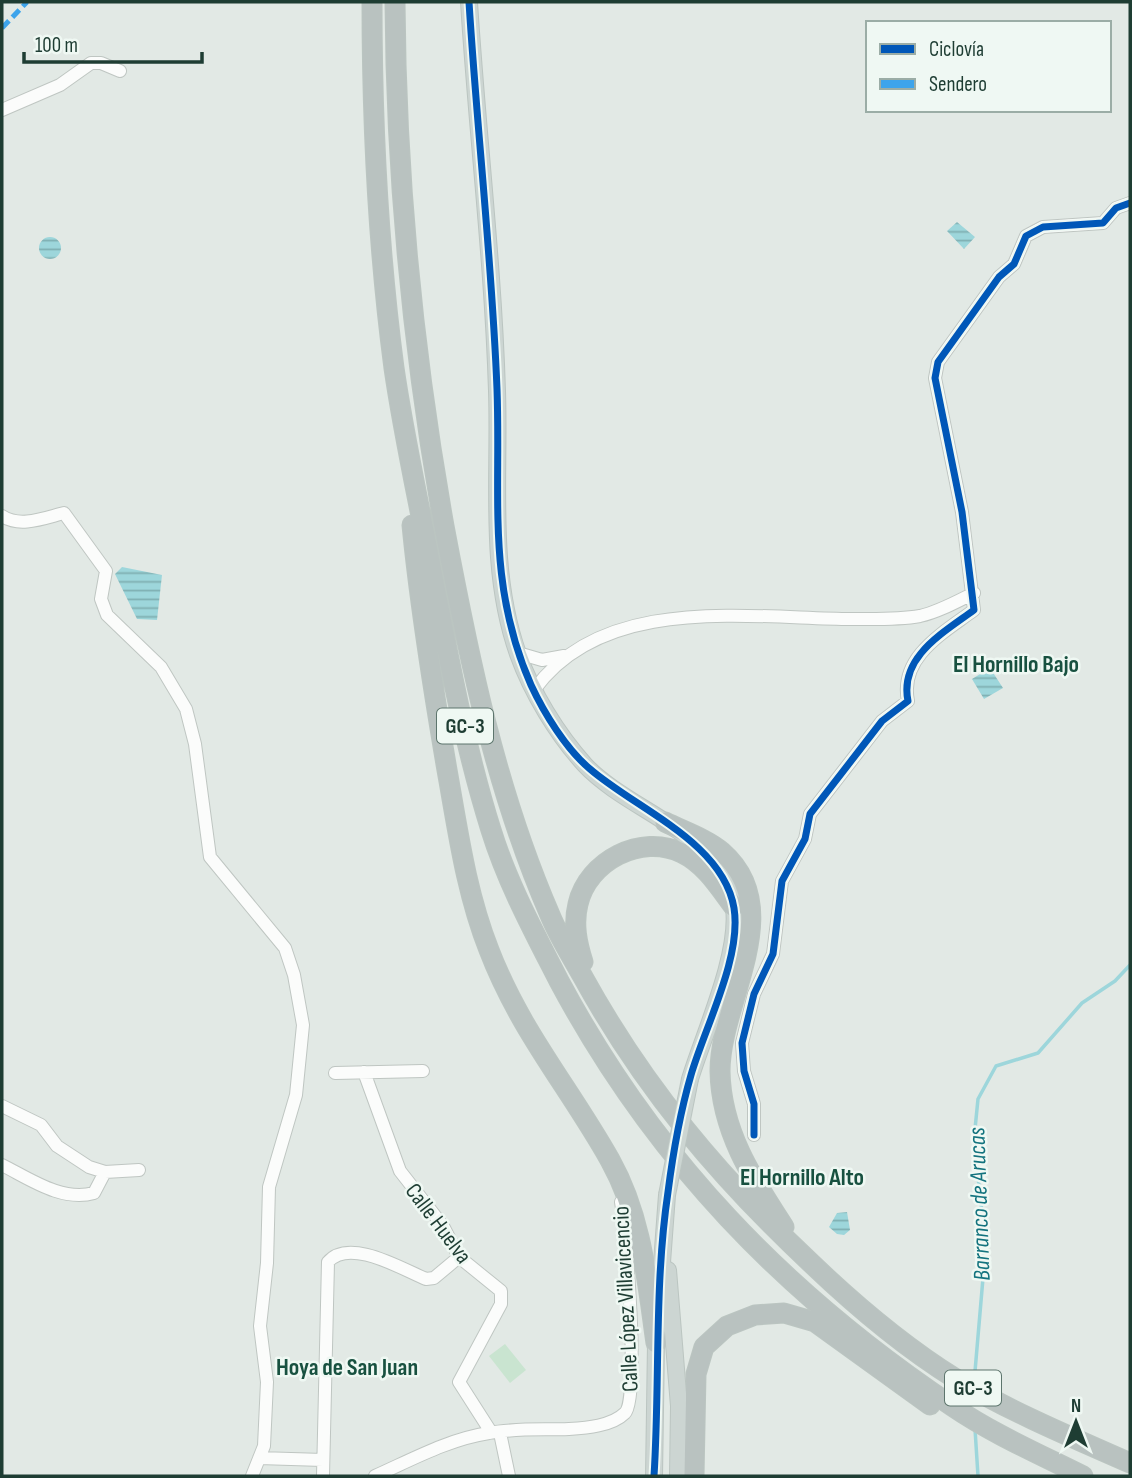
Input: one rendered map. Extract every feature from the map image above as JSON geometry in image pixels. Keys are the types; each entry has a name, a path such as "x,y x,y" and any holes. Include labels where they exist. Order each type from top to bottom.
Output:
{"highway":[{"name":"GC-3","path":"372,2 372,86 379,195 401,416 454,681 488,819 529,924 589,1036 689,1177 746,1240 849,1339 954,1408 1083,1476"},
{"name":"GC-3","path":"395,2 401,191 436,482 465,640 497,771 551,918 634,1065 705,1156 855,1304 897,1339 957,1379 1026,1417 1130,1463"},
{"path":"401,416 421,619 465,876 488,948 513,1006 617,1174 640,1235 656,1343"},
{"path":"665,822 719,850 731,861 749,896 750,941 722,1045 723,1097 727,1123 740,1157 802,1254"},
{"path":"592,994 577,941 575,923 584,886 609,859 643,847 680,852 712,878 734,907"},
{"path":"694,1476 696,1374 704,1347 727,1326 755,1315 784,1313 815,1322 849,1339 948,1418 1006,1453 1054,1476"}],"main road":[{"path":"469,2 497,392 497,539 503,595 518,653 534,690 586,766 626,798 665,822 700,849 722,873 734,907 729,963 690,1079 667,1195 656,1343 654,1476"},
{"path":"664,1243 676,1342 678,1476"}],"street":[{"path":"2,110 60,85 91,63 100,63 120,71"},
{"path":"754,1135 754,1104 744,1071 742,1043 754,994 772,954 782,881 805,839 810,814 882,721 908,701 904,684 909,668 939,635 974,610 962,512 935,377 938,362 999,277 1014,264 1026,236 1043,227 1103,223 1115,208 1130,203"},
{"path":"2,516 10,522 64,513 106,571 101,599 107,615 161,667 186,709 195,744 210,857 285,948 294,975 303,1025 296,1095 269,1187 267,1263 260,1326 267,1382 264,1446 252,1476"},
{"path":"534,690 550,668 564,656 594,640 658,622 703,615 887,619 920,616 974,593"},
{"path":"518,653 542,660 564,656"},
{"path":"335,1073 423,1071"},
{"name":"Calle Huelva","path":"364,1072 400,1171 443,1226 459,1257 500,1291 501,1304 459,1382 495,1432"},
{"path":"2,1106 41,1125 57,1146 89,1167 104,1172 139,1170"},
{"path":"2,1165 64,1195 82,1196 94,1193 104,1172"},
{"name":"Calle López Villavicencio","path":"375,1476 435,1449 495,1432 591,1428 624,1415 630,1407 633,1380 626,1233 617,1174"},
{"path":"323,1476 328,1262 332,1258 356,1250 426,1279 434,1278 459,1257"},
{"path":"495,1432 509,1476"},
{"path":"259,1458 323,1460"}],"green space":[{"path":"505,1344 526,1370 510,1383 489,1356"}],"water":[{"path":"957,222 975,237 964,249 947,231"},
{"path":"50,237 58,240 61,248 58,256 50,259 42,256 39,248 42,240"},
{"path":"122,567 162,575 157,620 137,619 115,574"},
{"path":"990,668 1003,688 984,699 972,679"},
{"path":"847,1212 850,1230 844,1235 837,1234 829,1227 837,1213"}],"waterway":[{"name":"Barranco de Arucas","path":"974,1383 983,1278 982,1214 974,1139 978,1099 996,1066 1038,1053 1082,1003 1115,981 1130,965"},
{"name":"Barranco de Arucas","path":"975,1429 978,1476"}],"marked path":[{"path":"2,28 27,2"}],"cycle path":[{"path":"469,2 495,341 499,538 507,611 517,647 542,707 572,751 609,784 696,846 713,864 727,885 734,908 733,948 728,970 691,1075 680,1118 670,1177 659,1298 654,1476"},
{"path":"754,1135 754,1104 744,1071 742,1043 754,994 773,954 782,881 805,839 810,814 882,721 908,701 907,685 910,671 917,659 937,637 974,610 962,512 935,378 938,362 999,277 1014,264 1026,236 1043,227 1103,223 1116,208 1130,203"}],"district":[{"name":"El Hornillo Bajo","path":"1016,664"},
{"name":"El Hornillo Alto","path":"802,1177"},
{"name":"Hoya de San Juan","path":"347,1367"}]}
